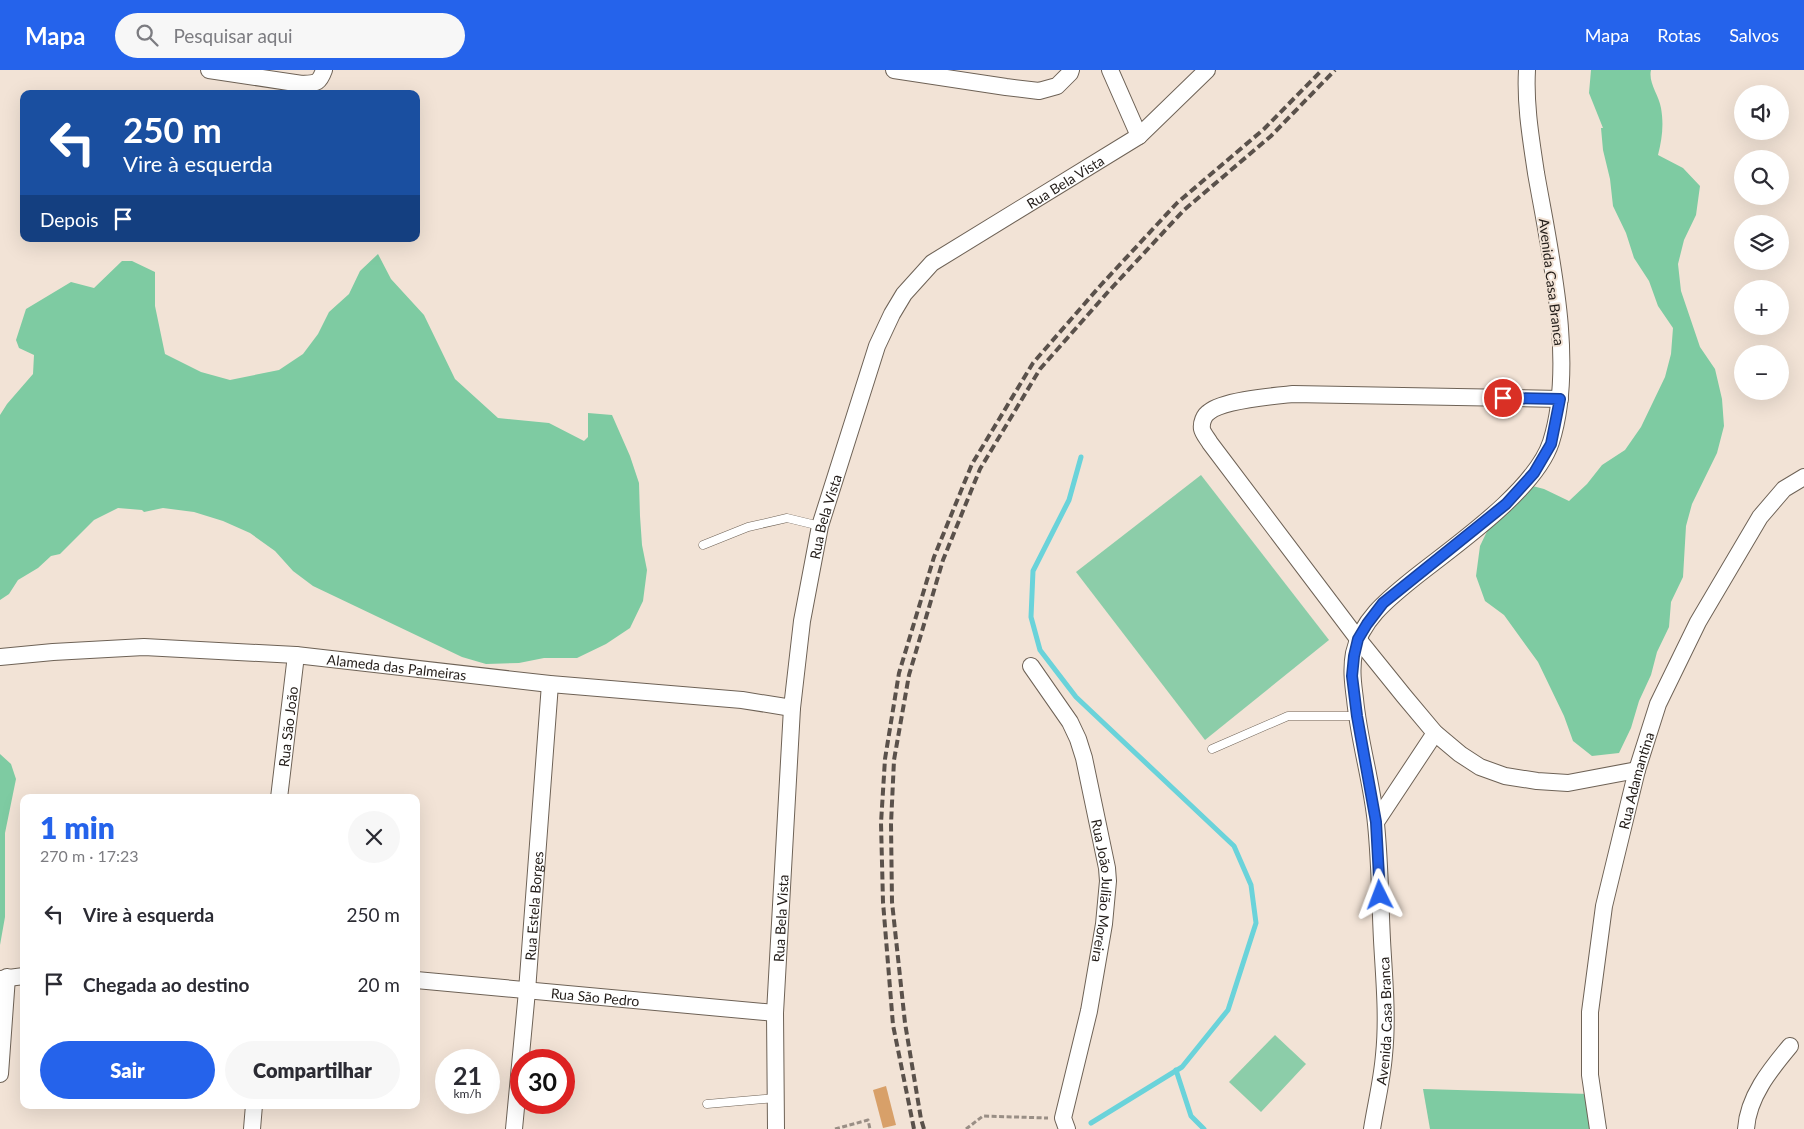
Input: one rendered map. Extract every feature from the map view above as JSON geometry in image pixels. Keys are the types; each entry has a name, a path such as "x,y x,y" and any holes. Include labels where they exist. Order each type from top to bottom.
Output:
{"street":[{"path":"209,70 302,84 315,83 321,79 324,70"},
{"path":"894,70 1006,88 1040,91 1057,86 1071,70"},
{"path":"1110,70 1139,136"},
{"name":"Rua Bela Vista","path":"776,1129 774,1013 792,708 802,621 820,526 877,346 904,294 932,263 1139,136 1207,70"},
{"name":"Avenida Casa Branca","path":"1372,1129 1384,1055 1386,1028 1376,822 1357,716 1352,676 1354,656 1358,639 1383,603 1506,504 1534,473 1551,444 1560,399 1561,358 1558,308 1530,132 1526,91 1527,70"},
{"path":"1560,399 1293,394 1268,396 1226,405 1210,411 1203,419 1202,429 1210,443 1358,639 1435,733 1460,754 1480,767 1505,776 1568,783 1636,770"},
{"name":"Rua Adamantina","path":"1598,1129 1590,1075 1590,1012 1604,906 1636,770 1658,704 1698,622 1760,517 1784,489 1804,477"},
{"name":"Alameda das Palmeiras","path":"0,657 144,647 296,655 550,684 742,700 792,708"},
{"name":"Rua São João","path":"280,794 296,655"},
{"name":"Rua João Julião Moreira","path":"1031,666 1070,722 1078,739 1084,758 1107,868 1108,882 1104,924 1089,1011 1065,1124"},
{"name":"Rua Estela Borges","path":"514,1129 527,991 550,684"},
{"path":"1376,822 1435,733"},
{"path":"0,1074 10,977"},
{"name":"Rua São Pedro","path":"420,980 774,1013"},
{"path":"1746,1129 1750,1106 1767,1073 1790,1046"},
{"path":"252,1129 254,1109"}],"lane":[{"path":"703,546 748,526 787,518 820,526"},
{"path":"1212,749 1288,716 1357,716"},
{"path":"707,1104 775,1098"}],"path":[{"path":"966,1129 983,1116 1065,1124"},
{"path":"835,1129 868,1120 870,1129"}],"green space":[{"path":"1591,70 1651,70 1652,84 1660,103 1662,114 1661,143 1658,155 1683,168 1700,186 1696,215 1684,240 1678,264 1681,291 1700,347 1715,369 1722,399 1724,426 1717,453 1692,504 1686,526 1683,577 1671,602 1669,627 1657,652 1651,675 1639,701 1631,728 1619,753 1592,756 1573,741 1564,716 1538,662 1504,615 1485,601 1476,576 1480,546 1492,521 1521,483 1544,489 1569,501 1587,484 1602,465 1625,450 1641,427 1665,377 1671,354 1673,328 1658,306 1649,281 1634,258 1626,233 1613,206 1610,179 1603,150 1601,128 1603,128 1589,93"},
{"path":"378,254 391,279 424,315 455,379 498,418 549,423 584,441 588,437 588,413 612,415 630,456 639,483 642,545 647,570 643,601 630,628 606,644 577,658 544,658 519,663 486,664 462,657 313,586 293,571 275,551 250,533 223,521 194,512 163,508 144,512 142,510 118,508 94,520 60,554 51,556 38,568 18,580 9,594 0,600 0,415 33,374 34,355 19,348 16,340 26,309 71,282 94,288 122,261 132,261 155,272 155,306 165,354 201,372 230,380 279,370 303,354 318,334 329,312 349,294 360,271"},
{"path":"1201,475 1329,640 1205,740 1076,572"},
{"path":"0,754 11,764 16,779 5,833 5,917 0,945"},
{"path":"1275,1035 1306,1064 1261,1112 1229,1082"},
{"path":"1423,1089 1589,1094 1593,1129 1430,1129"}],"building":[{"path":"886,1086 896,1125 883,1128 873,1090"}],"waterway":[{"path":"1081,457 1069,500 1033,571 1031,617 1040,650 1076,697 1234,846 1251,885 1256,923 1228,1010 1182,1067 1091,1123"},
{"path":"1176,1070 1191,1116 1204,1129"}],"railway":[{"path":"914,1129 893,1025 883,902 881,823 885,759 899,673 934,557 972,464 1033,363 1100,286 1177,203 1264,129 1322,70"},
{"path":"924,1129 905,1023 892,902 891,824 894,760 909,675 943,560 980,469 1040,369 1184,210 1271,136 1335,70"}],"route":[{"path":"1380,895 1376,822 1357,716 1352,676 1358,639 1383,603 1506,504 1534,473 1551,444 1560,399 1503,398"}]}
